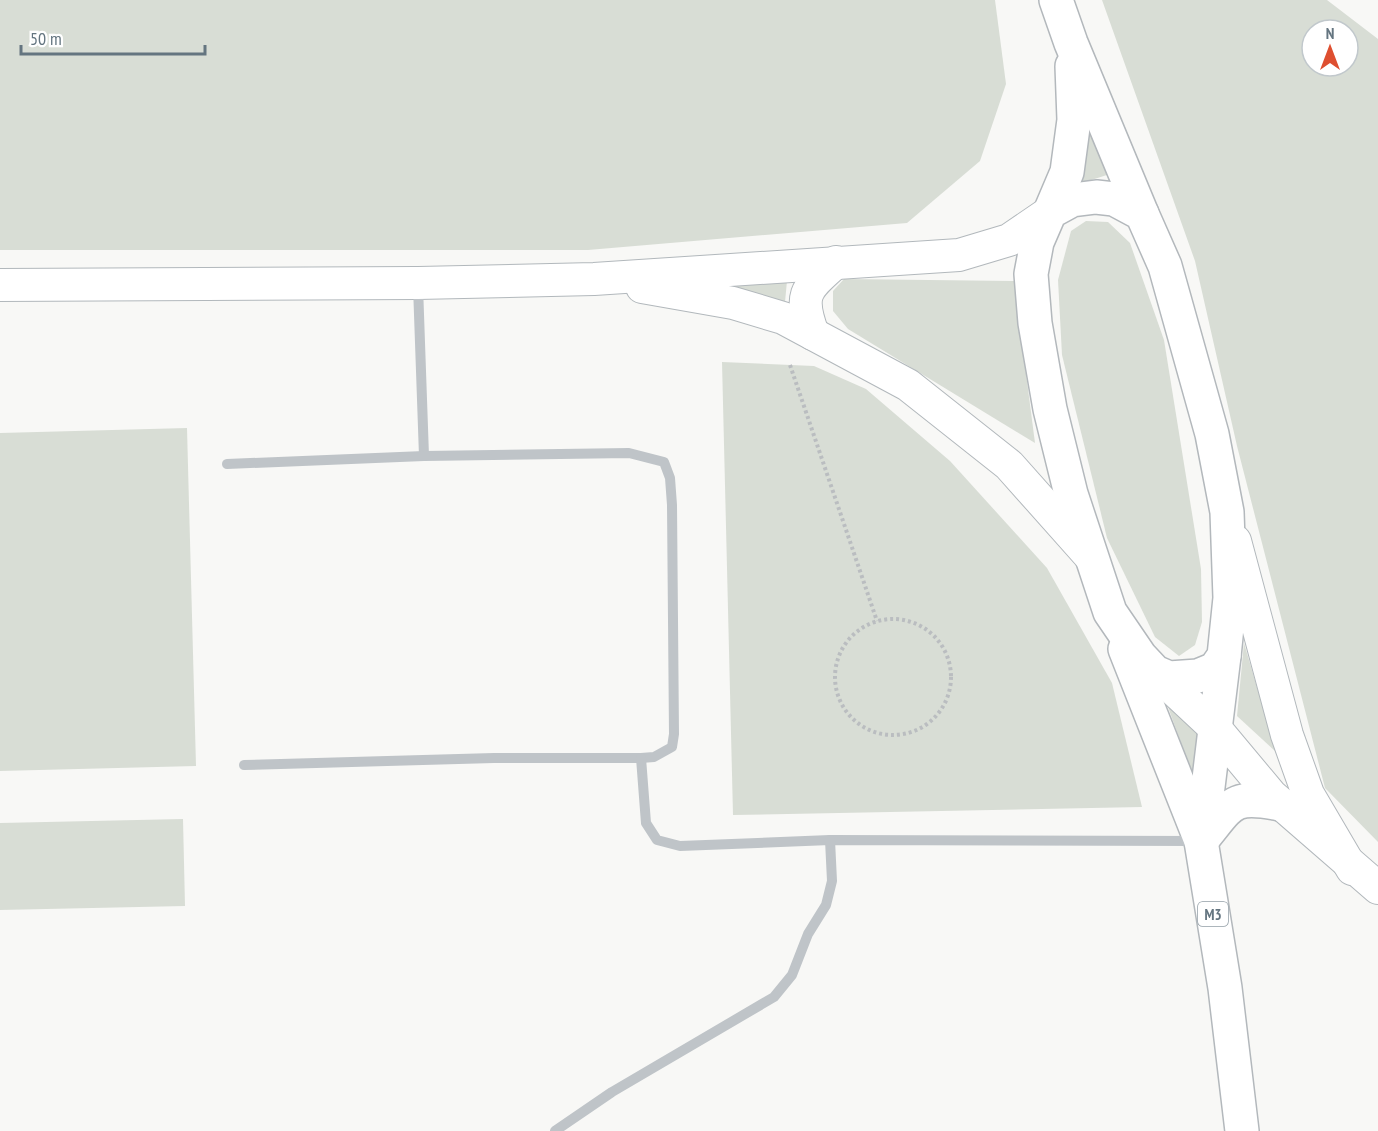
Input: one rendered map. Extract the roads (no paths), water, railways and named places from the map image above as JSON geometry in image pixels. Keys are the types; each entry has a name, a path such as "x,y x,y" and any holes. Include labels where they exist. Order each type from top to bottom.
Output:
{"main road":[{"path":"1056,0 1071,43 1165,266 1212,434 1227,512 1287,735 1304,784 1352,869"},
{"path":"1071,43 1074,120 1067,172 1037,242 1032,274 1035,322 1050,410 1090,556 1201,841"},
{"path":"0,285 418,283 594,279 959,255 1009,240 1072,200 1096,197 1114,200 1142,214"},
{"path":"813,334 804,309 809,287 836,262"},
{"path":"594,279 733,303 783,318 908,385 1009,465 1090,556"},
{"path":"1201,841 1230,598 1227,512"},
{"path":"1110,612 1140,656 1215,728 1280,804 1352,869 1378,888"},
{"path":"1155,672 1169,678 1198,676 1215,669 1224,656"},
{"path":"1201,841 1232,804 1252,798 1280,804"},
{"name":"M3","path":"1201,841 1225,988 1242,1131"}],"lane":[{"path":"418,283 424,456"},
{"path":"227,464 424,456 629,453 664,462 670,478 672,505 674,734 672,747 665,752 641,758 494,758 244,765"},
{"path":"641,758 646,823 657,840 680,846 830,840 1201,841"},
{"path":"555,1131 612,1092 774,997 792,975 808,934 826,905 832,882 830,840"}]}
